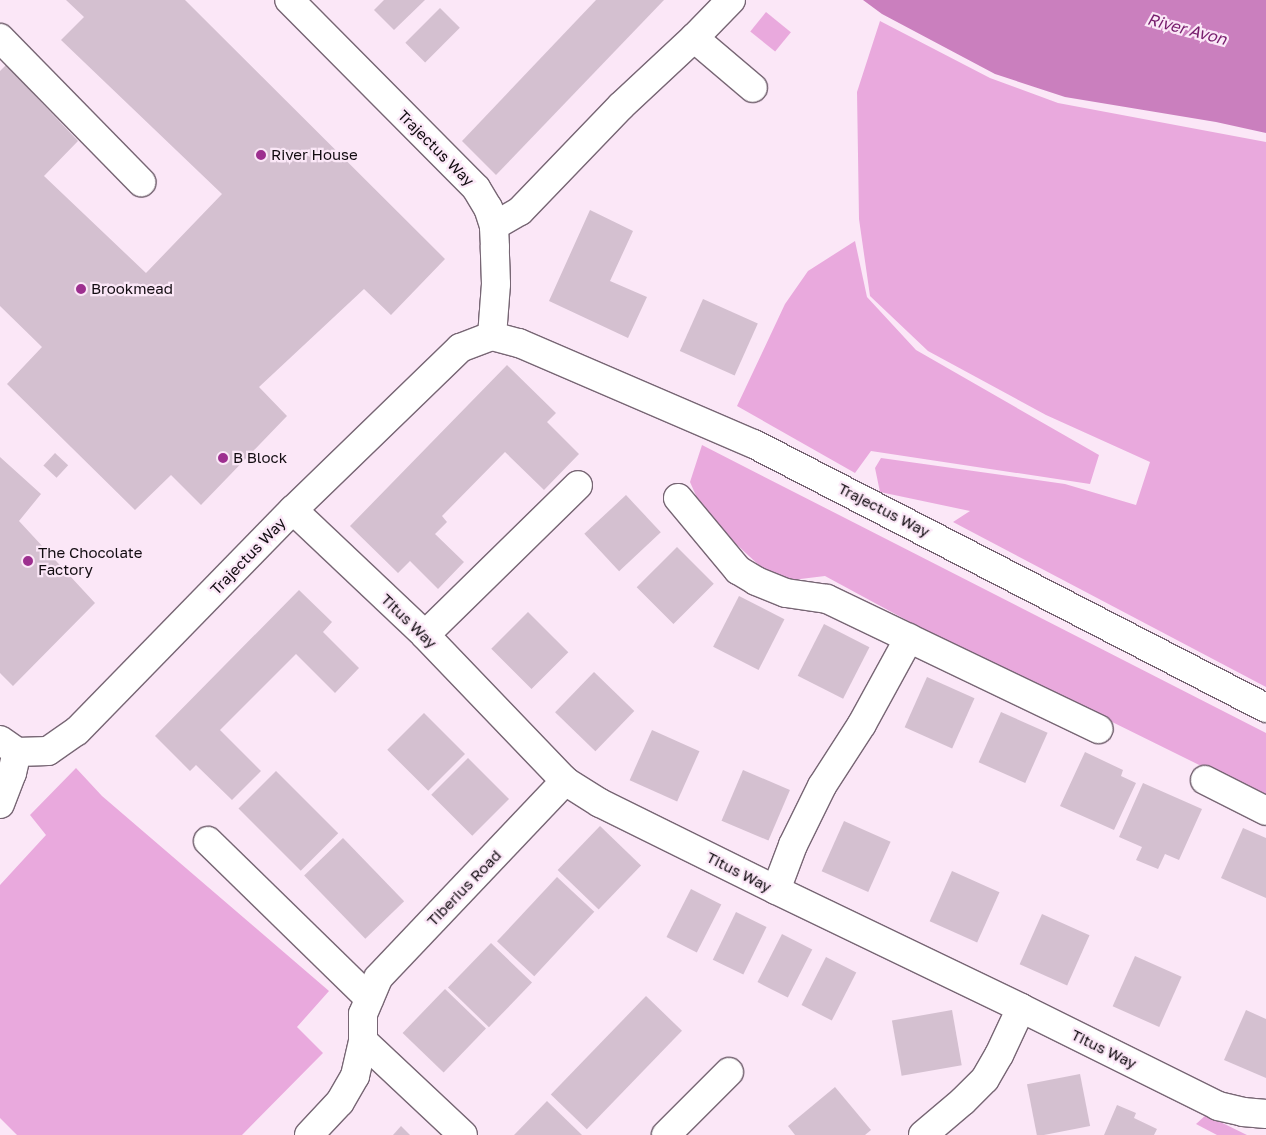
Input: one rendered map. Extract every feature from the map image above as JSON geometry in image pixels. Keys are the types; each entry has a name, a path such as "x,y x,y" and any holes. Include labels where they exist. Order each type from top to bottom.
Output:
{"street":[{"name":"Trajectus Way","path":"289,0 476,188 488,208 494,226 496,284 492,336"},
{"path":"494,226 520,211 621,106 694,38 731,0"},
{"path":"0,38 142,182"},
{"path":"694,38 753,88"},
{"name":"Trajectus Way","path":"9,746 48,751 77,731 293,510 460,348 492,336 519,343 754,444 1266,708"},
{"path":"425,635 578,484"},
{"path":"678,498 738,570 756,581 786,593 827,599 1098,729"},
{"name":"Titus Way","path":"293,510 425,635 566,782 600,802 776,890 1021,1008 1218,1106 1243,1112 1266,1114"},
{"path":"776,890 793,845 822,786 862,724 909,638"},
{"path":"0,804 12,774 9,746"},
{"path":"1205,780 1266,810"},
{"name":"Tiberius Road","path":"309,1135 340,1102 355,1076 363,1041 363,1014 378,978 566,782"},
{"path":"208,841 369,998"},
{"path":"923,1135 963,1101 985,1079 999,1055 1021,1008"},
{"path":"363,1041 463,1135"},
{"path":"666,1135 730,1072"}],"shaded area":[{"path":"766,12 791,32 775,52 750,31"},
{"path":"880,21 990,78 1058,103 1266,142 1266,687 953,522 970,511 880,492 875,468 881,458 1065,484 1136,505 1150,462 1046,415 928,351 870,296 859,219 857,92"},
{"path":"855,241 867,297 916,350 1099,455 1090,484 871,451 855,473 737,406 785,304 808,271"},
{"path":"702,445 1266,733 1266,798 1096,714 982,661 825,576 784,581 764,570 704,514 690,482"},
{"path":"76,768 102,796 329,991 297,1027 323,1053 242,1135 17,1135 0,1118 0,885 46,835 30,815"},
{"path":"1206,1115 1247,1135 1217,1135 1196,1124"}],"water":[{"name":"River Avon","path":"863,0 1266,0 1266,133 1216,122 1065,97 995,74 882,14"}],"building":[{"path":"66,0 185,0 445,259 391,315 364,289 259,387 287,416 201,505 171,475 135,510 7,384 42,347 0,306 0,71 6,65 78,141 44,176 146,273 222,194 61,40 84,17"},
{"path":"384,0 425,0 394,30 374,10"},
{"path":"596,0 664,0 496,175 462,141"},
{"path":"440,8 460,28 425,62 405,43"},
{"path":"590,210 633,231 610,281 647,297 628,338 549,301"},
{"path":"703,299 758,323 735,375 680,351"},
{"path":"507,365 556,413 547,422 579,454 544,490 505,452 442,516 447,522 435,534 464,562 438,589 410,561 398,573 350,526"},
{"path":"55,453 68,465 57,478 43,465"},
{"name":"The Chocolate Factory","path":"0,457 41,494 19,521 95,603 13,686 0,673"},
{"path":"626,495 661,532 619,571 584,534"},
{"path":"677,547 714,584 673,624 637,587"},
{"path":"299,590 332,622 323,632 359,668 335,693 296,654 220,730 261,771 232,800 196,765 190,771 155,736"},
{"path":"739,596 784,619 759,670 713,647"},
{"path":"528,612 568,652 532,689 491,649"},
{"path":"824,624 869,647 843,699 798,676"},
{"path":"594,672 634,711 595,751 555,712"},
{"path":"927,677 975,698 952,748 905,727"},
{"path":"1001,712 1048,733 1025,783 979,762"},
{"path":"424,713 465,754 428,791 387,750"},
{"path":"652,730 700,751 677,801 630,780"},
{"path":"1085,752 1123,770 1121,776 1136,783 1114,830 1060,806"},
{"path":"468,758 509,799 472,836 431,795"},
{"path":"743,770 790,790 768,841 722,821"},
{"path":"276,771 338,833 301,871 239,808"},
{"path":"1143,783 1202,809 1179,860 1165,854 1158,869 1136,860 1142,847 1119,837"},
{"path":"844,821 891,842 868,892 822,871"},
{"path":"600,826 641,866 599,909 558,870"},
{"path":"1243,828 1266,838 1266,898 1221,878"},
{"path":"343,838 404,901 365,939 304,876"},
{"path":"952,871 1000,892 977,942 930,921"},
{"path":"557,877 594,912 534,976 497,941"},
{"path":"691,889 721,904 697,953 666,937"},
{"path":"736,912 767,927 743,975 713,960"},
{"path":"1042,914 1090,935 1067,985 1020,964"},
{"path":"782,934 812,949 788,998 757,982"},
{"path":"491,943 532,983 489,1027 448,988"},
{"path":"1135,956 1182,977 1159,1027 1113,1006"},
{"path":"826,957 856,972 832,1021 801,1005"},
{"path":"445,989 486,1029 444,1072 403,1033"},
{"path":"646,996 682,1031 587,1129 551,1095"},
{"path":"952,1010 962,1065 902,1076 892,1021"},
{"path":"1246,1010 1266,1019 1266,1078 1224,1060"},
{"path":"1080,1074 1090,1126 1037,1135 1027,1084"},
{"path":"835,1087 871,1130 865,1135 795,1135 788,1126"},
{"path":"547,1101 582,1135 514,1135"},
{"path":"1117,1105 1136,1113 1134,1118 1157,1129 1154,1135 1104,1135"},
{"path":"401,1126 410,1135 393,1135"}],"place":[{"name":"River House","path":"261,155"},
{"name":"Brookmead","path":"81,289"},
{"name":"B Block","path":"223,458"},
{"name":"The Chocolate Factory","path":"28,561"}]}
